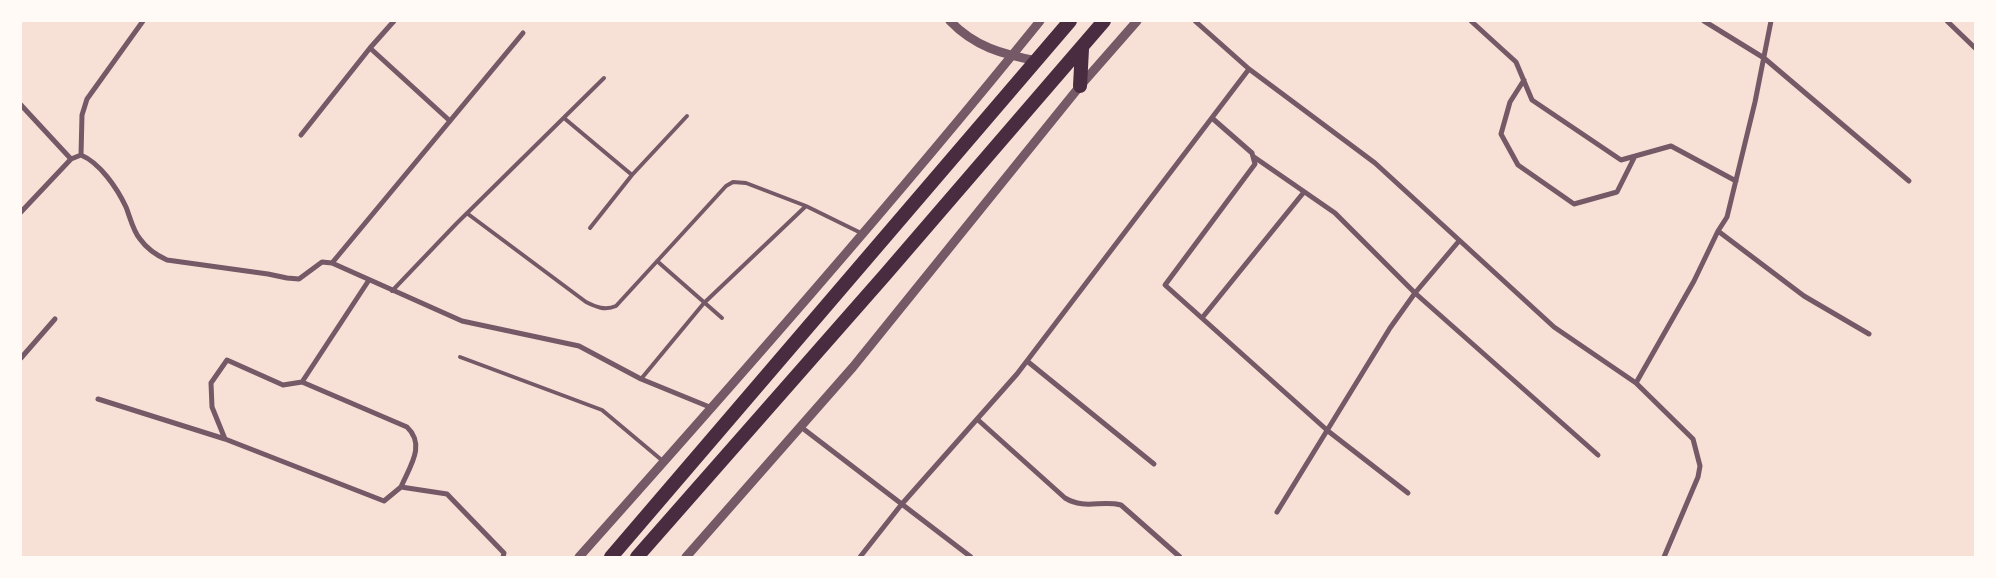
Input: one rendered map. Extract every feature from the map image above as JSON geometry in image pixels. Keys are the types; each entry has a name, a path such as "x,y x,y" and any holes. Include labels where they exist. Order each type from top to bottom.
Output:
{"highway":[{"path":"611,557 1070,21"},
{"path":"637,557 1082,49 1104,21"},
{"path":"1080,86 1082,49"}],"street":[{"path":"81,155 82,115 87,99 143,21"},
{"path":"301,135 370,48 394,21"},
{"path":"950,21 959,30 981,45 1012,56 1037,61"},
{"path":"579,557 712,408 982,93 1040,21"},
{"path":"686,557 853,367 1080,86 1137,21"},
{"path":"1195,21 1249,69 1375,163 1554,327 1636,383 1693,439 1700,466 1698,477 1664,557"},
{"path":"1471,21 1516,62 1532,100 1621,160 1671,146 1736,181"},
{"path":"1704,21 1764,58 1910,181"},
{"path":"1636,383 1694,281 1718,231 1727,217 1771,21"},
{"path":"1947,21 1975,48"},
{"path":"332,263 523,33"},
{"path":"370,48 450,121"},
{"path":"860,557 901,505 1026,361 1249,69"},
{"path":"1524,80 1510,102 1501,134 1518,165 1574,204 1617,192 1635,156"},
{"path":"21,105 71,158"},
{"path":"1212,118 1252,153 1254,157 1334,213 1416,293 1598,455"},
{"path":"21,212 71,158 81,155 90,159 112,184 125,206 138,238 153,253 167,260 293,278 299,278 322,262 332,263 462,321 579,346 641,379 712,408"},
{"path":"1254,157 1255,164 1165,285 1328,431 1408,493"},
{"path":"1202,318 1304,192"},
{"path":"1718,231 1804,296 1869,334"},
{"path":"1277,512 1390,328 1459,241"},
{"path":"302,382 369,280"},
{"path":"21,358 55,319"},
{"path":"98,399 225,439 384,501 401,486 418,450 413,433 407,427 302,382 283,385 227,360 211,383 212,407 225,439"},
{"path":"1026,361 1154,464"},
{"path":"977,419 1065,498 1083,505 1121,505 1180,557"},
{"path":"800,427 970,557"},
{"path":"401,486 447,494 504,553 503,557"}],"lane":[{"path":"392,291 604,78"},
{"path":"590,228 632,175 687,116"},
{"path":"564,118 632,175"},
{"path":"468,214 586,302 596,307 611,308 616,306 726,186 733,182 746,182 806,206 862,233"},
{"path":"641,379 704,303 806,206"},
{"path":"657,261 722,318"},
{"path":"460,357 602,410 664,462"}]}
